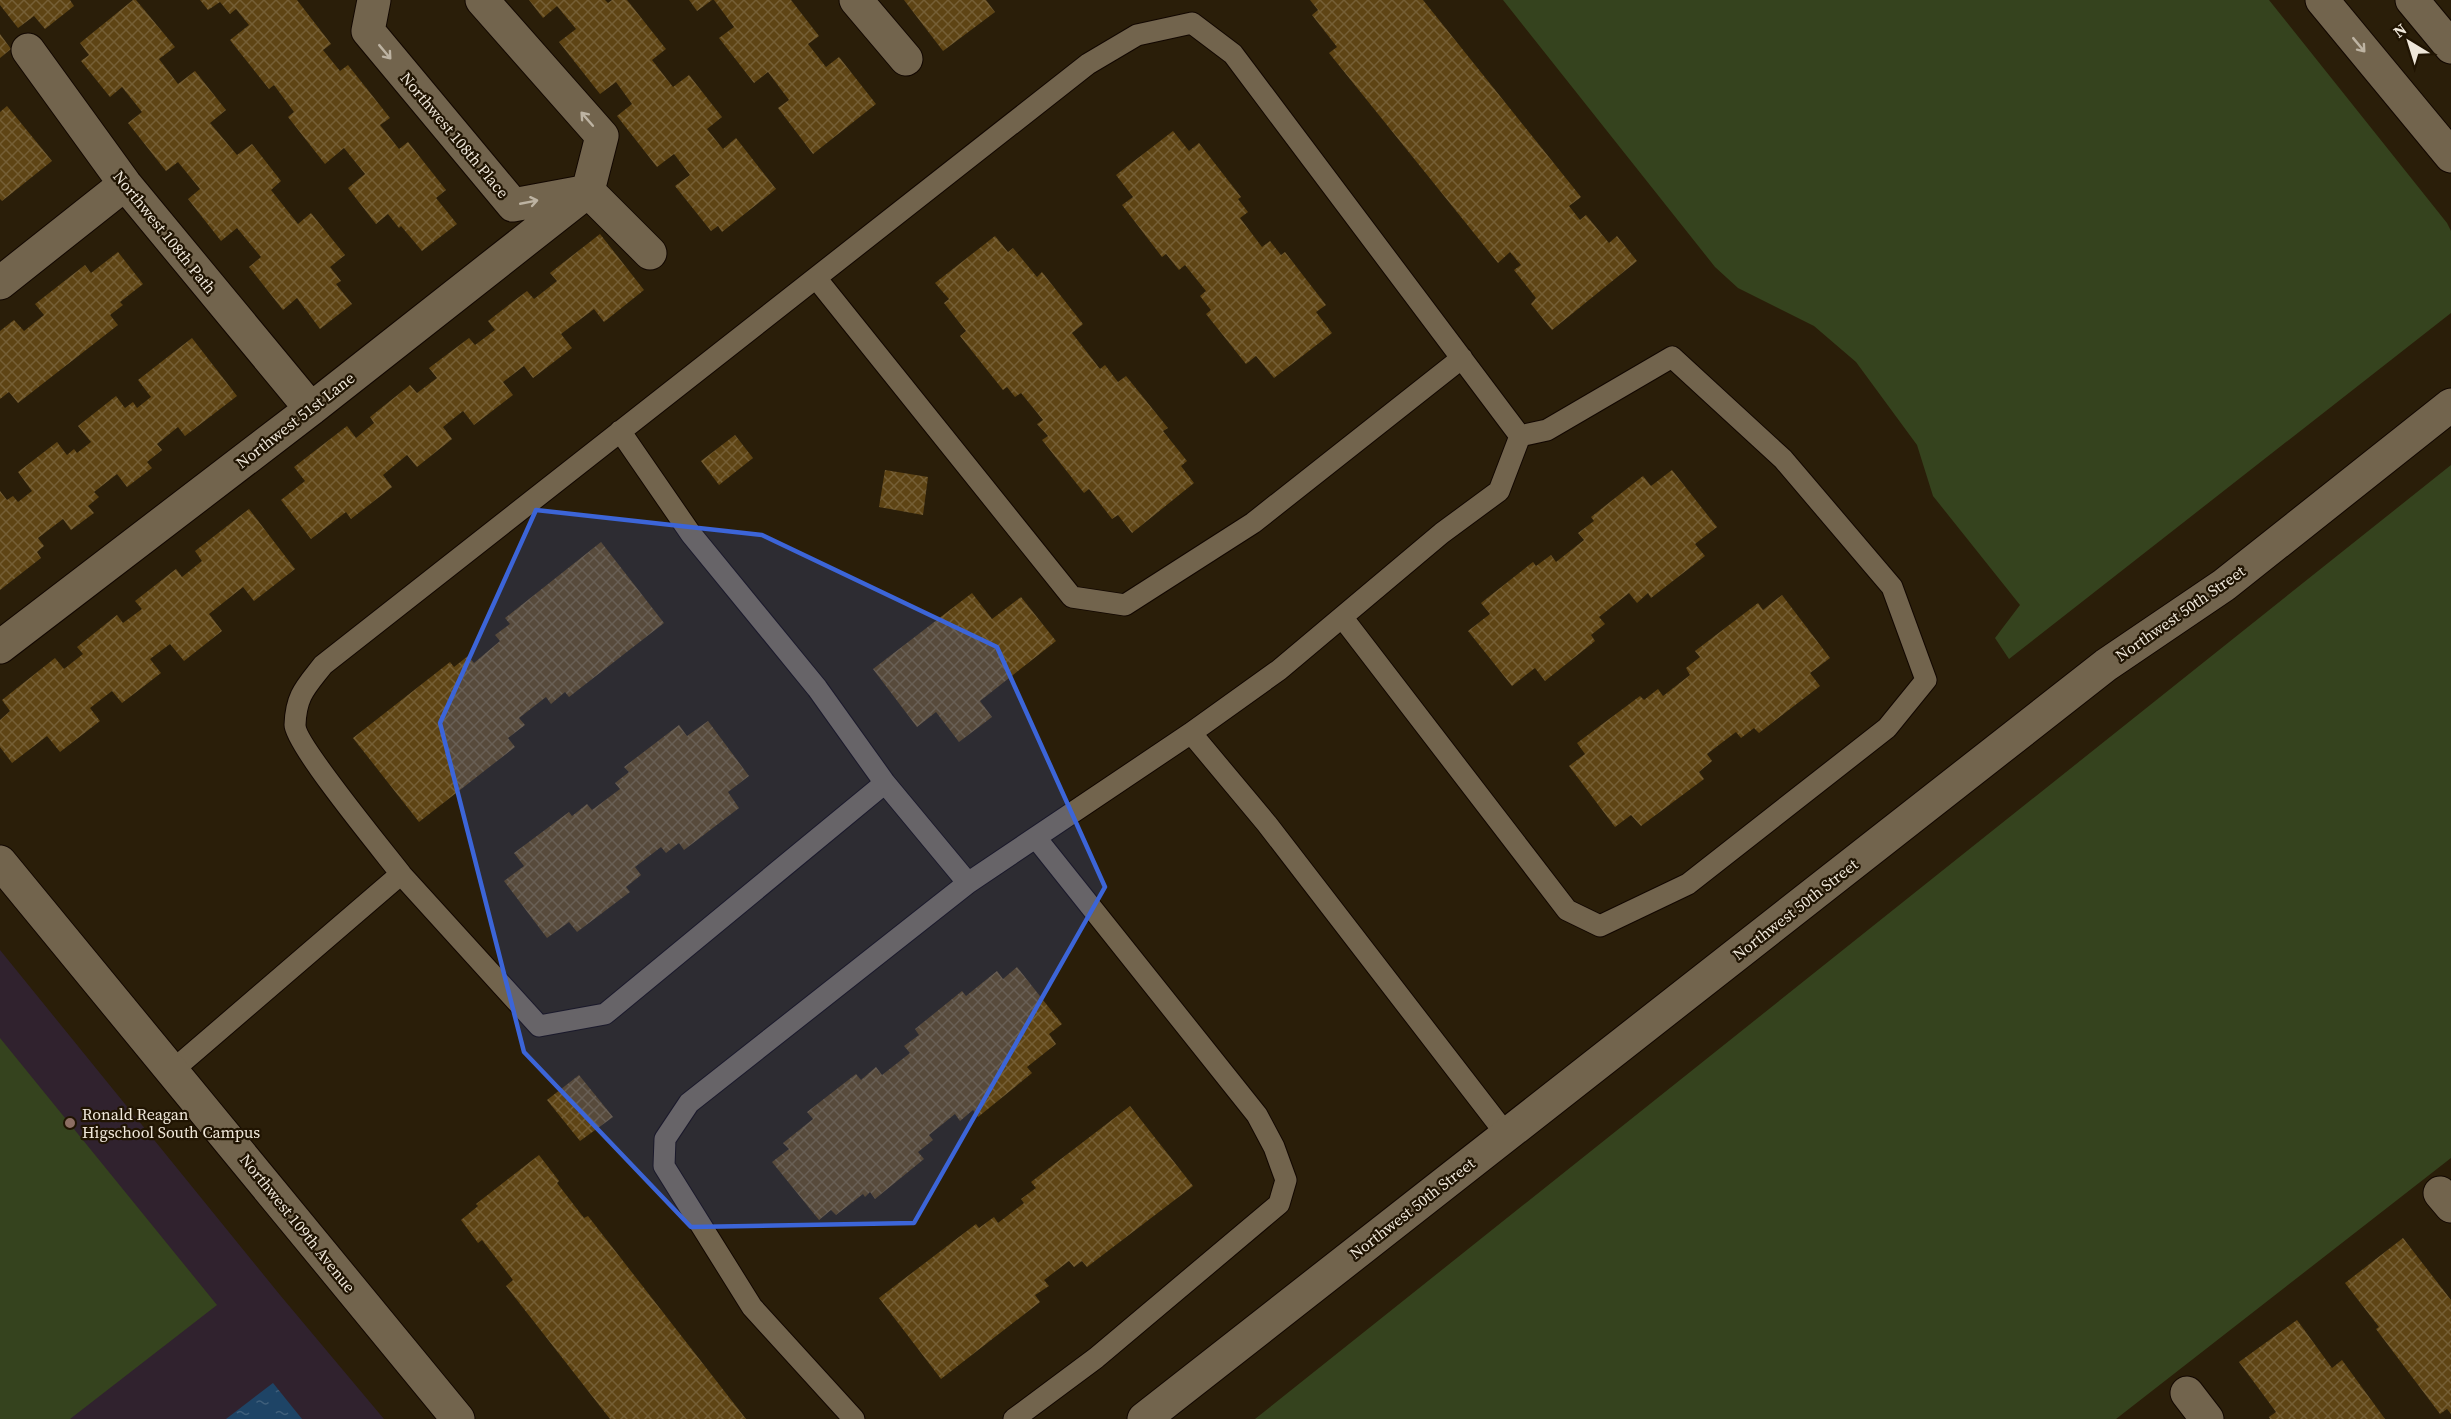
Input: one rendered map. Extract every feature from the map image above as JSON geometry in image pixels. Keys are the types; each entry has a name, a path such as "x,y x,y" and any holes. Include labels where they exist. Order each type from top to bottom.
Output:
{"street":[{"name":"Northwest 108th Place","path":"374,0 368,31 513,206 588,191"},
{"path":"482,0 602,136 588,191 650,253"},
{"path":"855,0 906,59"},
{"path":"2322,0 2451,156"},
{"path":"2412,0 2451,47"},
{"name":"Northwest 108th Path","path":"28,50 125,184 311,409"},
{"path":"0,283 125,184"},
{"name":"Northwest 51st Lane","path":"0,647 311,409 588,191"},
{"name":"Northwest 50th Street","path":"1144,1419 2106,665 2224,585 2451,405"},
{"name":"Northwest 109th Avenue","path":"0,862 458,1419"},
{"path":"2187,1393 2207,1419"}],"lane":[{"path":"885,783 605,1014 539,1026 399,872 309,753 295,728 300,694 323,665 1088,64 1137,35 1192,23 1233,54 1520,436"},
{"path":"816,278 1072,597 1125,605 1253,523 1462,358"},
{"path":"1342,617 1567,910 1600,926 1688,884 1887,728 1926,680 1892,587 1783,459 1672,357 1547,430 1520,436"},
{"path":"620,431 691,534 817,688 885,783 968,883"},
{"path":"854,1419 752,1307 664,1166 666,1139 689,1103 968,883 1191,733 1279,670 1442,532 1499,491 1520,436"},
{"path":"1191,733 1267,824 1506,1134"},
{"path":"1014,1419 1096,1358 1279,1204 1286,1180 1274,1147 1257,1115 1036,838"},
{"path":"173,1070 401,874 399,872"}],"highlighted area":[{"path":"536,510 762,535 997,647 1105,887 914,1223 691,1227 524,1052 440,723"}],"shaded area":[{"name":"Ronald Reagan Higschool South Campus","path":"0,950 280,1295 384,1419 0,1419"}],"green space":[{"path":"1503,0 2269,0 2447,223 2451,231 2451,313 2009,659 1995,638 2020,605 1933,496 1917,445 1856,362 1814,326 1738,288 1715,267"},
{"path":"2451,465 2451,1158 2116,1419 1255,1419"},
{"path":"0,1038 217,1305 70,1419 0,1419"}],"water":[{"path":"273,1383 302,1419 226,1419"}],"building":[{"path":"0,0 70,0 74,6 45,29 34,16 18,28 0,5"},
{"path":"133,0 136,0 175,47 159,59 178,84 195,71 226,110 210,123 237,155 252,144 281,181 271,190 298,224 311,213 345,255 330,267 341,281 336,284 352,304 320,329 297,298 283,310 249,267 261,257 237,228 221,241 188,199 200,189 178,162 166,171 128,123 142,112 122,87 110,97 81,61 89,55 80,43"},
{"path":"200,0 297,0 331,44 323,50 340,71 348,65 390,118 380,125 399,149 408,142 446,190 436,198 457,224 422,251 388,214 376,224 348,188 365,174 344,148 325,164 288,117 294,112 274,85 269,89 230,40 249,25 236,9 230,14 220,2 208,10"},
{"path":"529,0 605,0 608,3 612,0 627,0 666,49 652,60 673,87 689,75 722,117 707,129 723,149 736,138 776,189 722,232 718,226 711,231 675,186 690,175 674,154 657,167 617,116 632,104 616,82 600,94 559,42 576,29 557,6 543,18"},
{"path":"689,0 712,0 697,11"},
{"path":"714,0 791,0 819,36 808,44 826,67 839,57 876,104 813,154 778,108 789,100 768,72 754,83 719,38 734,27"},
{"path":"904,0 986,0 995,12 943,51"},
{"path":"1310,0 1423,0 1581,197 1569,206 1580,220 1586,215 1609,243 1617,236 1637,261 1552,330 1531,304 1536,298 1514,270 1521,265 1510,252 1498,263 1329,53 1337,47 1312,15 1318,10"},
{"path":"0,34 11,49 0,58"},
{"path":"7,106 52,161 2,201 0,199 0,112"},
{"path":"1173,131 1189,151 1199,143 1241,197 1238,199 1248,212 1240,218 1262,247 1270,241 1281,255 1285,252 1326,305 1316,312 1332,333 1274,378 1256,356 1246,364 1206,314 1211,310 1200,296 1206,291 1185,265 1179,270 1166,254 1162,257 1122,205 1133,197 1116,175"},
{"path":"600,234 644,290 604,322 594,309 561,334 572,348 533,378 524,366 503,382 513,395 474,425 463,411 443,427 452,439 417,467 407,455 383,475 392,487 351,519 346,512 311,539 281,500 305,481 294,467 347,426 356,438 374,423 370,417 410,385 417,393 437,378 429,368 469,338 475,345 495,330 488,321 527,291 534,299 557,281 550,273"},
{"path":"995,236 1008,252 1013,248 1037,277 1042,272 1083,324 1072,333 1100,369 1105,365 1118,382 1126,376 1168,428 1163,431 1187,461 1181,466 1194,483 1132,533 1118,515 1112,519 1089,489 1084,493 1042,440 1048,436 1037,424 1043,420 1021,393 1015,397 1007,387 1003,390 960,336 966,331 944,303 949,299 935,283"},
{"path":"118,252 143,284 120,302 123,305 110,315 118,325 18,403 9,392 0,399 0,331 14,320 24,331 44,315 35,304 85,265 91,273"},
{"path":"192,338 237,396 185,436 178,427 157,444 162,450 147,462 152,468 127,487 117,474 94,492 99,497 88,506 94,513 71,530 63,519 38,538 44,546 37,552 41,558 0,590 0,491 7,500 13,496 18,502 32,491 18,472 57,442 67,455 74,449 77,453 91,442 78,426 116,396 125,408 133,402 137,408 151,397 138,380"},
{"path":"735,435 753,458 719,485 701,461"},
{"path":"885,470 928,477 923,515 879,507"},
{"path":"1672,470 1717,527 1695,544 1705,556 1651,598 1648,593 1637,603 1629,593 1599,617 1605,624 1591,635 1595,641 1545,681 1535,668 1512,686 1468,631 1490,614 1481,603 1533,562 1536,566 1551,555 1556,562 1584,540 1578,533 1594,521 1591,517 1643,476 1651,486"},
{"path":"249,509 295,569 254,601 243,587 209,614 222,631 184,661 170,644 150,659 161,673 122,703 112,691 90,708 100,721 60,752 47,736 12,763 0,747 0,720 10,711 2,700 55,658 64,669 83,654 77,647 117,615 123,623 142,609 135,601 176,569 182,577 202,561 195,551"},
{"path":"601,542 664,623 569,697 565,692 551,704 546,697 519,718 525,725 508,738 515,747 419,822 353,738 450,662 454,667 468,656 474,663 500,641 495,635 510,624 505,618"},
{"path":"972,593 992,619 1021,597 1056,641 980,701 992,717 959,742 936,712 917,727 873,669"},
{"path":"1782,595 1830,658 1810,673 1820,686 1759,733 1754,728 1741,738 1736,732 1707,754 1712,761 1699,772 1704,779 1641,826 1631,815 1615,827 1569,766 1585,754 1577,743 1640,696 1644,700 1658,689 1663,696 1690,675 1686,668 1700,657 1695,651 1758,603 1763,610"},
{"path":"708,721 749,776 728,792 739,808 684,850 679,843 666,853 661,847 635,867 641,875 626,887 630,892 577,932 569,922 547,938 504,881 524,866 514,853 569,812 572,816 587,804 592,810 620,789 615,783 629,772 624,767 679,725 687,736"},
{"path":"1017,967 1062,1024 1049,1034 1056,1044 1027,1067 1032,1073 978,1117 973,1110 960,1121 955,1114 929,1135 933,1140 918,1152 924,1159 875,1199 870,1192 865,1197 863,1194 836,1215 831,1210 819,1220 772,1162 789,1149 783,1143 813,1119 807,1112 856,1074 861,1080 876,1067 882,1075 910,1053 904,1046 919,1035 915,1029 962,991 966,996 997,971 1003,979"},
{"path":"579,1075 613,1117 580,1141 547,1100"},
{"path":"1130,1106 1193,1186 1087,1267 1082,1261 1074,1267 1069,1261 1044,1280 1049,1286 1035,1295 1040,1302 941,1379 879,1298 976,1224 979,1228 994,1217 998,1223 1024,1203 1021,1199 1036,1188 1031,1182"},
{"path":"539,1155 584,1218 588,1216 746,1419 610,1419 506,1286 513,1280 482,1240 478,1243 461,1220 478,1206 476,1204"},
{"path":"2403,1238 2451,1300 2451,1414 2447,1409 2440,1414 2376,1329 2379,1327 2345,1283"},
{"path":"2297,1320 2332,1368 2342,1360 2385,1419 2270,1419 2269,1417 2276,1412 2239,1362"}],"place":[{"name":"Ronald Reagan Higschool South Campus","path":"70,1123"}]}
